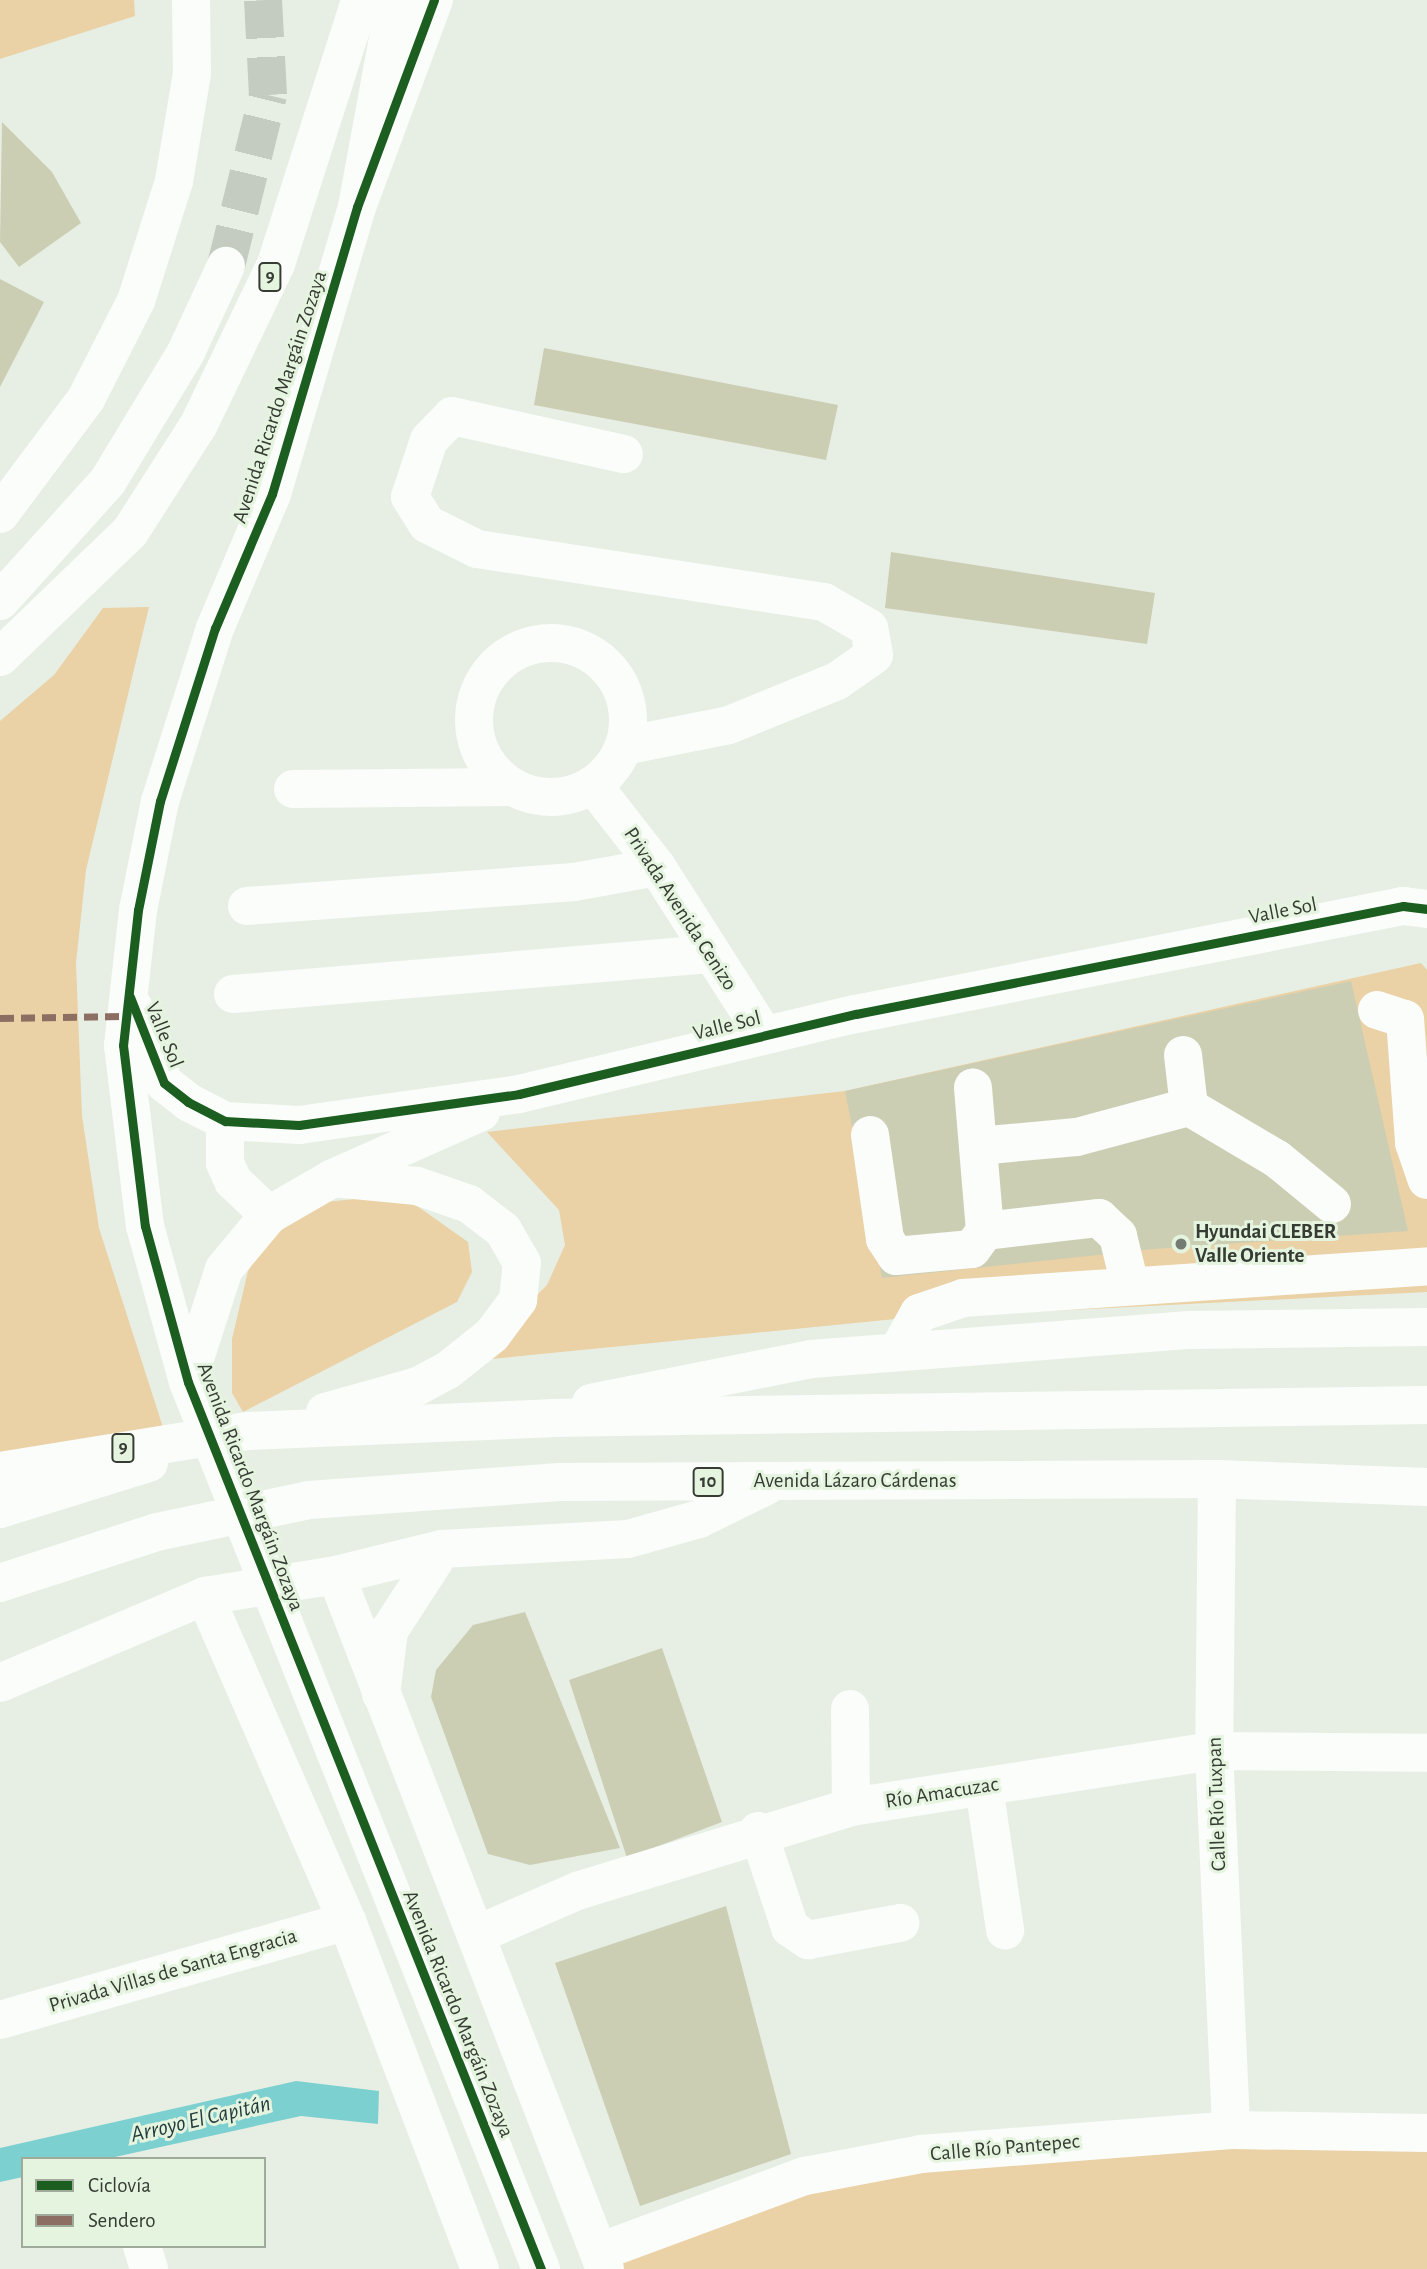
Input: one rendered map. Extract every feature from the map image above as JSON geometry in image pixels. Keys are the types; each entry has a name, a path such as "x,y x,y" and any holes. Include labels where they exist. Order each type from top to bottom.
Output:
{"main road":[{"path":"0,514 86,398 136,301 174,181 192,74 191,0"},
{"name":"9","path":"0,657 130,532 199,424 276,264 360,0"},
{"path":"357,207 394,0"},
{"path":"357,207 434,0"},
{"name":"Avenida Ricardo Margáin Zozaya","path":"357,207 272,494 215,628 160,801 128,990 123,1045 145,1226 188,1382 541,2269"},
{"path":"0,601 108,481 186,352 226,266"},
{"path":"624,746 729,725 837,681 874,655 869,628 824,602 477,549 427,524 410,497 429,440 452,416 625,454"},
{"path":"293,789 511,787 553,798 593,785 624,746 625,697 614,675 574,647 525,648 486,678 476,701 479,750 511,787"},
{"name":"Privada Avenida Cenizo","path":"593,785 657,867 709,954 764,1035"},
{"path":"247,906 574,882 657,867"},
{"name":"Valle Sol","path":"128,990 164,1083 225,1121 299,1125 519,1094 764,1035 1419,901"},
{"path":"233,994 709,954"},
{"path":"1377,1010 1405,1019 1414,1143 1427,1180"},
{"path":"1183,1055 1189,1107"},
{"path":"870,1135 885,1240 896,1256 972,1249 985,1231 973,1088"},
{"name":"Valle Sol","path":"188,1382 225,1269 268,1215 333,1178 519,1094"},
{"path":"978,1146 1077,1137 1189,1107 1277,1159 1332,1204"},
{"path":"225,1121 225,1163 233,1181 268,1215"},
{"path":"0,1509 247,1431 418,1386 492,1335 518,1300 522,1263 503,1230 469,1205 418,1186 333,1178"},
{"path":"985,1231 1099,1218 1118,1236 1130,1284"},
{"path":"898,1351 919,1313 936,1303 1130,1284 1427,1266"},
{"path":"551,1418 600,1399 724,1371 898,1351 1190,1330 1427,1327"},
{"path":"247,1431 551,1418 1427,1405"},
{"name":"9","path":"0,1471 247,1431"},
{"name":"Avenida Lázaro Cárdenas","path":"0,1583 157,1532 309,1500 559,1482 1217,1479 1427,1487"},
{"name":"Calle Río Tuxpan","path":"1217,1479 1214,1751 1231,2130"},
{"path":"0,1683 205,1596 336,1575 442,1549 628,1539 699,1519 776,1482"},
{"path":"381,1695 388,1631 442,1549"},
{"path":"336,1575 602,2261"},
{"path":"205,1596 347,1921 472,2266"},
{"path":"850,1709 850,1807"},
{"name":"Río Amacuzac","path":"476,1935 577,1891 758,1831 850,1807 1214,1751 1427,1753"},
{"path":"984,1787 1005,1930"},
{"path":"758,1831 790,1928 808,1940 900,1923"},
{"name":"Privada Villas de Santa Engracia","path":"0,2020 347,1921"},
{"name":"Calle Río Pantepec","path":"602,2261 805,2176 858,2164 1231,2130 1427,2133"},
{"path":"143,2248 149,2269"}],"shaded area":[{"path":"0,0 134,0 135,16 0,59"},
{"path":"149,607 86,870 76,963 82,1116 99,1228 168,1443 0,1475 0,721 54,675 103,608"},
{"path":"1421,963 1427,970 1427,1292 895,1319 471,1361 547,1285 565,1245 559,1210 487,1132 845,1091"},
{"path":"365,1198 410,1201 468,1242 472,1272 457,1302 243,1412 232,1393 232,1339 248,1271 274,1229 325,1202"},
{"path":"1427,2127 1427,2269 609,2269 805,2176"}],"water":[{"name":"Arroyo El Capitán","path":"296,2081 379,2091 378,2124 301,2116 115,2157 21,2157 21,2177 0,2182 0,2148"}],"building":[{"path":"2,122 52,172 81,223 19,267 0,242"},
{"path":"0,279 44,302 0,387"},
{"path":"544,348 838,405 826,460 534,405"},
{"path":"891,552 1155,593 1147,644 885,608"},
{"path":"1351,981 1408,1231 1154,1249 882,1278 845,1091"},
{"path":"525,1612 620,1848 530,1865 488,1854 431,1697 436,1670 473,1625"},
{"path":"662,1648 722,1822 627,1858 569,1680"},
{"path":"726,1906 791,2154 640,2206 555,1963"}],"tunnel":[{"path":"226,266 268,95 263,0"}],"marked path":[{"path":"0,1018 124,1016"}],"cycle path":[{"path":"434,0 357,207 272,494 215,628 160,801 138,910 123,1045 145,1226 188,1382 541,2269"},
{"path":"130,997 164,1083 188,1102 225,1121 299,1125 519,1094 856,1014 1403,906 1427,909"}],"place":[{"name":"Hyundai CLEBER Valle Oriente","path":"1181,1244"}]}
